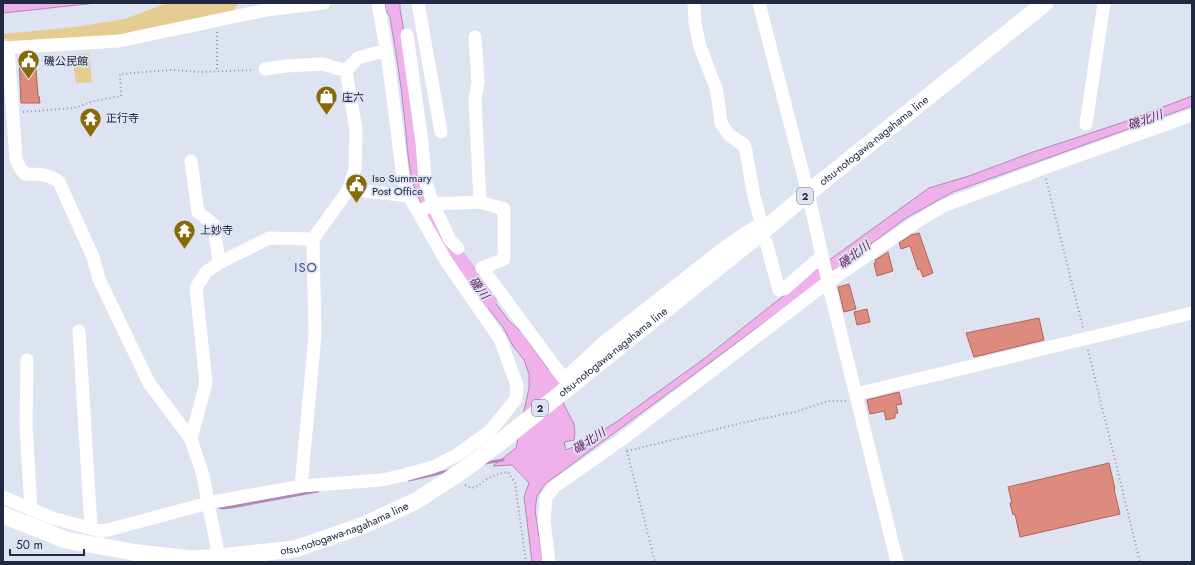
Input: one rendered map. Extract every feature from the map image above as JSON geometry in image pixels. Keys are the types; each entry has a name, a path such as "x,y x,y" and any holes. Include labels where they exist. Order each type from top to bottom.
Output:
{"main road":[{"name":"otsu-notogawa-nagahama line","path":"3,515 66,540 138,553 191,559 296,549 364,525 416,501 457,474 494,437 515,428 565,389 1045,3"}],"street":[{"path":"216,556 203,475 191,439 149,383 99,279 93,257 60,182 50,176 25,174 20,168 16,159 13,125 14,113 6,48 118,41 266,10 324,3"},
{"path":"378,3 386,50 403,178 409,196"},
{"path":"418,3 441,132"},
{"path":"694,3 695,23 700,46 716,88 721,123 729,135 744,145 760,231 779,290 784,289 822,258"},
{"path":"759,3 808,193 827,280 897,562"},
{"path":"1086,124 1104,3"},
{"path":"3,497 52,518 101,531 208,503 301,486 382,480 433,467 494,437 516,399 516,385 500,339 446,261 426,208 422,142 407,35"},
{"path":"475,37 478,82 475,99 480,202"},
{"path":"346,71 358,58 386,50"},
{"path":"265,69 323,64 346,71"},
{"path":"301,486 315,335 313,239 349,189 356,168 356,130 346,71"},
{"path":"550,562 544,521 546,498 554,487 624,446 827,280 943,206 1192,115"},
{"path":"190,162 198,212 214,225 219,263"},
{"path":"349,189 409,196 426,208 450,240 458,248"},
{"path":"426,208 480,202 504,209 504,258 482,268 564,379 604,342 725,247 760,231"},
{"path":"191,439 206,383 196,288 206,272 219,263 269,238 313,239"},
{"path":"856,398 1192,313"},
{"path":"79,332 91,528"},
{"path":"27,360 26,425 31,510"}],"path":[{"path":"217,20 217,71"},
{"path":"14,113 74,108 94,101 121,96 120,74 171,70 200,72 265,69"},
{"path":"1044,168 1140,562"},
{"path":"655,562 624,446 795,412 828,401 856,398"},
{"path":"457,474 464,484 470,488 478,487 486,480 500,473 508,472 515,483 526,562"}],"shaded area":[{"path":"167,3 239,3 232,12 98,39 7,42 7,39 3,39 3,34 75,27 125,19"},
{"path":"89,53 92,82 76,83 72,55"}],"water":[{"path":"3,3 96,3 3,13"},
{"path":"385,3 400,3 409,61 421,177 452,244 467,264 460,268 434,229 414,186 409,160 398,65 390,17 386,11"},
{"name":"磯北川","path":"1192,96 1192,106 953,192 906,218 545,484 537,496 535,510 543,562 532,562 524,497 529,483 512,465 493,466 516,448 529,388 529,374 524,360 513,346 503,327 475,291 477,289 471,282 477,278 509,321 526,336 525,337 548,369 550,368 559,380 564,405 574,424 575,434 574,440 564,442 566,450 580,444 615,423 705,358 821,266 929,188 969,176 1033,152 1121,123"}],"building":[{"path":"35,56 38,96 40,103 21,103 19,57"},
{"path":"919,233 933,273 923,277 920,269 918,270 910,246 901,249 899,243 911,235"},
{"path":"888,252 893,271 877,276 874,263 876,263 875,260"},
{"path":"849,284 856,309 844,312 838,287"},
{"path":"867,309 870,322 857,325 854,312"},
{"path":"1039,318 1044,340 974,357 966,333"},
{"path":"899,392 902,404 896,405 898,413 895,414 895,418 886,420 884,411 870,414 867,400"},
{"path":"1109,463 1120,514 1020,537 1015,514 1013,515 1010,503 1012,503 1008,487"}],"waterway":[{"name":"磯川","path":"448,247 489,299"},
{"path":"485,463 503,460"},
{"path":"409,480 449,471"},
{"path":"218,507 231,507 318,491"}],"place":[{"name":"磯公民館","path":"29,80"},
{"name":"庄六","path":"326,116"},
{"name":"正行寺","path":"91,138"},
{"name":"Iso Summary Post Office","path":"356,204"},
{"name":"上妙寺","path":"184,250"}],"district":[{"name":"ISO","path":"306,267"}]}
